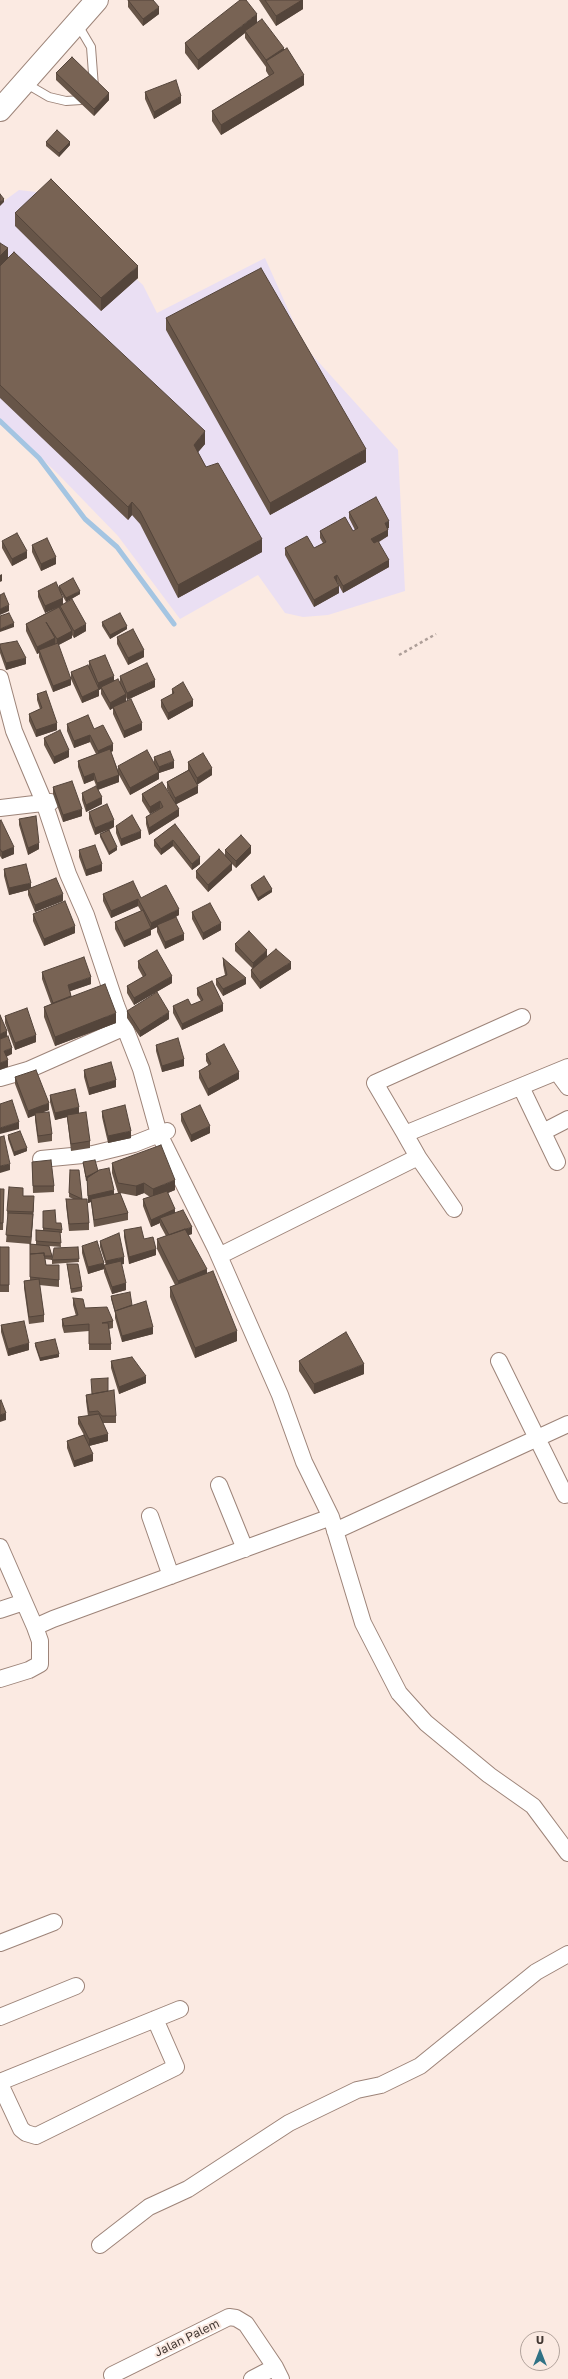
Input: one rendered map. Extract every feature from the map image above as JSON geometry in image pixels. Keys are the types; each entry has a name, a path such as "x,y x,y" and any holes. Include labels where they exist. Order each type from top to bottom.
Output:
{"main road":[{"path":"3,101 25,83 78,24 97,0"}],"street":[{"path":"0,678 14,731 48,802 68,874 86,915 141,1069 170,1158 193,1198 220,1256 280,1395 304,1462 333,1524 363,1623 399,1693 426,1723 489,1775 533,1806 568,1853"},
{"path":"0,808 48,802"},
{"path":"454,1209 418,1157 375,1083 522,1017"},
{"path":"0,1078 28,1070 125,1027"},
{"path":"405,1134 563,1069 568,1087"},
{"path":"521,1087 557,1162"},
{"path":"542,1132 568,1120"},
{"path":"41,1159 93,1154 134,1144 163,1133"},
{"path":"220,1256 418,1157"},
{"path":"499,1361 565,1495 568,1494"},
{"path":"35,1628 53,1619 245,1549 333,1524 568,1424"},
{"path":"219,1485 245,1549"},
{"path":"150,1516 171,1576"},
{"path":"0,1547 40,1641 40,1664 29,1670 0,1679"},
{"path":"0,1610 24,1602"},
{"path":"0,1944 54,1922"},
{"path":"100,2245 150,2207 188,2189 289,2123 350,2094 364,2088 381,2085 420,2066 536,1972 568,1954"},
{"path":"0,2017 76,1986"},
{"path":"155,2019 176,2067 36,2136 26,2133 21,2129 0,2083 155,2019 180,2009"},
{"name":"Jalan Palem","path":"112,2375 229,2317 236,2318 246,2324 278,2373"},
{"path":"252,2379 278,2373"}],"lane":[{"path":"25,83 49,97 66,101 81,100 94,86 91,47 78,24"}],"path":[{"path":"399,655 436,634"}],"shaded area":[{"path":"19,190 45,193 143,285 157,313 265,258 305,347 398,450 405,591 328,615 303,617 285,613 258,575 180,619 118,536 58,474 0,419 0,204"}],"building":[{"path":"128,0 153,0 159,7 143,19"},
{"path":"240,0 246,0 257,14 198,60 185,43"},
{"path":"265,0 302,0 276,16"},
{"path":"262,19 284,48 266,60 245,31"},
{"path":"287,48 304,75 221,125 212,111 274,73 266,61"},
{"path":"72,57 109,93 94,109 56,73"},
{"path":"176,80 181,96 154,112 145,92"},
{"path":"57,130 70,142 59,153 46,142"},
{"path":"51,179 138,266 101,298 15,213"},
{"path":"0,194 4,199 0,202"},
{"path":"0,243 8,248 0,256"},
{"path":"14,252 205,431 194,445 206,467 218,463 262,539 178,585 140,511 132,502 128,507 0,385 0,266"},
{"path":"261,268 366,449 270,503 166,318"},
{"path":"376,497 389,521 385,523 388,530 371,539 374,543 378,541 389,560 343,586 337,575 334,577 339,586 314,600 285,548 307,536 314,548 326,542 320,531 345,517 353,531 358,528 349,512"},
{"path":"17,533 27,551 12,559 2,541"},
{"path":"47,538 56,557 41,564 32,545"},
{"path":"73,578 80,591 66,598 59,586"},
{"path":"56,582 63,598 45,606 38,591"},
{"path":"4,593 9,605 0,609 0,595"},
{"path":"72,599 86,624 74,631 60,606"},
{"path":"59,607 72,631 57,639 46,622 55,638 37,647 26,624"},
{"path":"9,613 14,623 0,629 0,616"},
{"path":"120,613 127,626 110,635 102,622"},
{"path":"133,629 144,650 128,658 117,637"},
{"path":"17,641 26,658 6,663 0,644"},
{"path":"58,643 71,679 53,686 39,650"},
{"path":"105,655 114,676 98,683 89,661"},
{"path":"147,663 155,680 127,693 120,676"},
{"path":"88,665 99,689 82,697 71,672"},
{"path":"118,679 126,694 110,703 101,687"},
{"path":"183,682 193,700 168,713 161,700 174,693 172,689"},
{"path":"46,691 57,723 36,730 29,714 42,708 37,694"},
{"path":"131,699 142,723 124,731 113,707"},
{"path":"88,715 94,729 103,725 113,744 98,751 90,735 74,741 67,724"},
{"path":"60,730 69,750 54,757 44,738"},
{"path":"110,749 119,775 97,783 94,773 84,777 78,761"},
{"path":"147,750 159,772 130,788 118,766"},
{"path":"170,751 174,761 159,767 154,757"},
{"path":"203,753 212,768 197,778 188,762"},
{"path":"189,770 198,786 175,798 167,782"},
{"path":"72,781 82,809 63,815 53,787"},
{"path":"162,782 179,809 149,828 146,817 163,807 160,801 150,807 142,794"},
{"path":"96,786 102,797 86,805 82,793"},
{"path":"107,804 114,820 95,828 89,812"},
{"path":"132,815 141,831 121,839 116,826"},
{"path":"36,816 39,843 28,848 19,819"},
{"path":"1,820 14,847 2,852 0,849"},
{"path":"175,824 200,857 192,864 173,840 161,849 154,840"},
{"path":"109,830 117,847 109,852 100,834"},
{"path":"241,835 251,846 236,861 225,850"},
{"path":"95,845 102,864 86,870 79,850"},
{"path":"219,849 232,863 208,885 196,871"},
{"path":"26,864 31,883 9,888 4,869"},
{"path":"264,876 272,889 258,898 251,885"},
{"path":"56,878 63,894 35,905 28,889"},
{"path":"133,881 141,898 166,885 179,909 151,923 138,899 111,911 103,894"},
{"path":"65,901 75,926 44,939 33,914"},
{"path":"210,903 221,923 203,933 192,912"},
{"path":"143,910 151,928 124,941 115,922"},
{"path":"176,917 184,934 165,942 157,925"},
{"path":"249,931 267,950 253,963 235,944"},
{"path":"276,949 291,962 260,982 251,970"},
{"path":"157,950 172,976 134,998 127,986 146,975 138,961"},
{"path":"84,957 91,977 68,985 71,996 53,1003 42,972"},
{"path":"223,958 246,978 223,989 216,979 227,975"},
{"path":"212,981 223,1004 182,1024 173,1006 188,999 191,1005 203,1000 197,988"},
{"path":"105,984 116,1013 55,1037 44,1007"},
{"path":"157,992 169,1012 140,1031 127,1011"},
{"path":"27,1008 36,1035 15,1043 5,1016"},
{"path":"0,1015 7,1031 0,1034"},
{"path":"8,1036 12,1048 4,1051 8,1060 0,1063 0,1039"},
{"path":"178,1038 184,1059 162,1066 156,1045"},
{"path":"224,1044 239,1072 208,1089 199,1071 211,1064 206,1054"},
{"path":"111,1062 116,1080 89,1088 84,1070"},
{"path":"36,1070 49,1103 28,1111 15,1077"},
{"path":"75,1089 79,1107 55,1113 50,1095"},
{"path":"12,1100 19,1122 0,1128 0,1104"},
{"path":"125,1105 131,1131 108,1136 102,1111"},
{"path":"200,1105 210,1126 191,1135 181,1114"},
{"path":"49,1112 52,1134 38,1136 35,1113"},
{"path":"86,1112 90,1141 71,1144 67,1115"},
{"path":"20,1131 27,1148 14,1152 8,1135"},
{"path":"4,1136 10,1164 0,1166 0,1137"},
{"path":"161,1145 175,1180 153,1189 144,1183 136,1186 118,1183 112,1163"},
{"path":"51,1160 54,1186 33,1186 32,1162"},
{"path":"95,1160 98,1171 86,1177 83,1162"},
{"path":"109,1168 114,1190 88,1196 87,1178 99,1170"},
{"path":"70,1170 79,1170 82,1199 69,1193"},
{"path":"9,1187 23,1188 23,1196 34,1196 33,1212 7,1211"},
{"path":"0,1189 4,1189 3,1223 0,1223"},
{"path":"167,1191 175,1209 151,1220 143,1199"},
{"path":"120,1193 128,1213 94,1220 91,1199"},
{"path":"66,1199 87,1199 89,1223 69,1224"},
{"path":"55,1210 56,1223 61,1223 62,1230 43,1228 43,1211"},
{"path":"183,1210 192,1227 169,1235 160,1218"},
{"path":"8,1213 33,1214 31,1237 6,1235"},
{"path":"141,1227 144,1239 153,1237 156,1249 129,1257 124,1230"},
{"path":"185,1229 207,1269 178,1281 157,1239"},
{"path":"36,1230 60,1232 61,1243 36,1241"},
{"path":"119,1233 124,1257 106,1261 100,1241"},
{"path":"97,1241 104,1263 88,1267 82,1246"},
{"path":"30,1244 49,1246 52,1256 44,1256 44,1253 30,1254"},
{"path":"0,1247 9,1247 9,1285 0,1285"},
{"path":"78,1247 79,1259 52,1260 54,1248"},
{"path":"44,1253 46,1265 59,1265 59,1280 30,1277 30,1254"},
{"path":"121,1261 126,1283 112,1287 104,1265"},
{"path":"67,1264 78,1264 82,1287 71,1289"},
{"path":"213,1271 237,1331 195,1348 170,1287"},
{"path":"39,1279 44,1315 29,1317 24,1281"},
{"path":"130,1292 132,1305 115,1311 111,1296"},
{"path":"73,1298 83,1299 85,1308 107,1307 113,1321 102,1323 108,1323 111,1344 89,1344 89,1324 64,1326 62,1319 78,1315"},
{"path":"146,1301 153,1327 122,1336 115,1311"},
{"path":"24,1321 29,1343 8,1349 1,1325"},
{"path":"346,1332 364,1364 314,1384 299,1361"},
{"path":"55,1339 59,1354 40,1358 35,1343"},
{"path":"132,1357 146,1376 119,1387 111,1361"},
{"path":"108,1378 108,1391 92,1394 91,1379"},
{"path":"114,1390 116,1416 102,1416 98,1411 89,1412 86,1395"},
{"path":"1,1400 6,1413 0,1415 0,1401"},
{"path":"99,1414 108,1434 89,1439 78,1417"},
{"path":"84,1435 93,1454 74,1461 67,1441"}],"waterway":[{"path":"0,421 39,458 85,519 117,547 174,624"}]}
